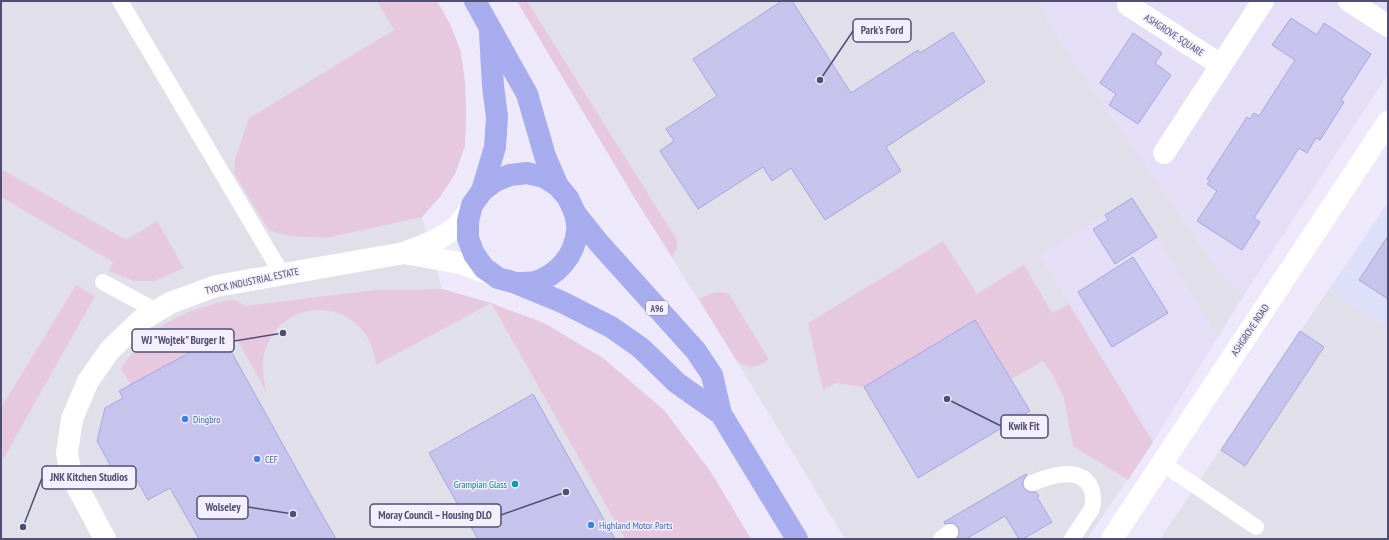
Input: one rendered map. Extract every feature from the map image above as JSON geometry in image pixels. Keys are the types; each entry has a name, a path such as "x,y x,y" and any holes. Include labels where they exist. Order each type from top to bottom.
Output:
{"highway":[{"name":"A96","path":"475,1 527,94 546,156 558,186"},
{"name":"A96","path":"490,29 493,86 497,117 494,147 468,221 468,238 474,254 484,268 507,280 562,302 611,327 640,348 676,383 721,414"},
{"name":"A96","path":"477,198 495,180 510,174 527,173 544,177 558,186 568,198 575,213 620,268 696,351 712,374 721,414 797,539"},
{"name":"A96","path":"507,280 534,282 551,275 565,263 574,248 577,230 575,213"}],"street":[{"path":"1164,153 1262,1"},
{"path":"1348,1 1388,26"},
{"name":"ASHGROVE SQUARE","path":"1128,5 1221,65"},
{"name":"ASHGROVE ROAD","path":"1112,539 1385,134"},
{"name":"TYOCK INDUSTRIAL ESTATE","path":"105,539 72,475 67,453 72,419 88,381 110,350 140,321 170,303 216,286 404,253 445,235 461,221 477,198"},
{"name":"TYOCK INDUSTRIAL ESTATE","path":"404,253 460,262 507,280"}],"lane":[{"path":"120,1 282,274"},
{"path":"103,282 156,311"},
{"path":"1162,463 1256,527"},
{"path":"1032,483 1044,478 1071,474 1088,482 1092,491 1093,505 1072,539"}],"shaded area":[{"path":"1,1 437,1 451,26 461,53 465,82 466,113 465,146 455,174 440,197 422,217 442,289 491,303 625,539 1,539"},
{"path":"377,1 437,1 451,26 461,53 465,82 466,113 465,146 455,174 440,197 422,217 326,238 288,236 269,230 234,173 235,160 249,118 394,30"},
{"path":"517,1 1040,1 1055,34 1214,265 1244,295 1218,337 1132,198 1040,256 1153,442 1087,539 845,539 754,389 634,197"},
{"path":"517,1 527,1 677,240 677,248 672,257 634,197"},
{"path":"1040,1 1388,1 1388,74 1244,295 1214,265 1055,34"},
{"path":"1,169 126,240 157,221 184,268 155,281 134,281 109,271 113,262 1,197"},
{"path":"1132,198 1218,337 1153,442 1040,256"},
{"path":"1388,203 1388,328 1329,289"},
{"path":"943,241 977,294 1024,265 1052,313 1069,304 1153,442 1128,480 1073,446 1064,398 1053,375 1043,361 1011,379 975,320 864,387 836,383 823,390 808,323"},
{"path":"76,285 95,296 1,463 1,408"},
{"path":"442,289 491,303 376,365 370,342 358,326 342,315 324,310 305,312 287,320 273,334 263,359 263,373 266,391 231,329 131,385 121,369 138,346 168,322 193,310 228,300 234,300 245,306 375,290"},
{"path":"1329,289 1388,328 1388,539 1160,539"},
{"path":"722,292 729,294 769,359 765,362 757,366 749,366 741,364 737,361 699,299 713,293"},
{"path":"491,303 544,323 603,358 664,410 711,472 751,539 625,539"}],"building":[{"path":"782,1 792,1 851,93 918,50 920,53 953,32 985,82 886,147 901,171 825,220 791,168 772,181 763,167 698,209 660,151 674,141 666,129 717,96 693,59"},
{"path":"1291,18 1317,35 1324,23 1371,54 1341,100 1344,102 1320,140 1316,138 1307,153 1299,148 1254,218 1260,222 1242,250 1197,221 1217,191 1207,184 1210,181 1207,179 1247,117 1250,119 1254,113 1259,116 1295,60 1272,45"},
{"path":"1133,33 1162,53 1155,63 1171,75 1138,124 1109,105 1116,94 1100,83"},
{"path":"1132,198 1157,237 1115,264 1093,229 1108,220 1105,215"},
{"path":"1388,236 1388,299 1359,280"},
{"path":"1133,257 1168,313 1112,347 1078,292"},
{"path":"975,320 1030,411 918,478 864,387"},
{"path":"1300,331 1324,347 1245,466 1221,450"},
{"name":"Dingbro","path":"222,335 336,539 199,539 170,488 148,500 134,475 120,483 97,441 105,408 123,398 119,391"},
{"path":"533,394 615,539 478,539 453,496 429,453"},
{"path":"1026,474 1027,475 1023,481 1023,487 1030,492 1036,492 1039,496 1037,497 1052,522 1023,539 1019,539 1005,516 966,539 956,539 959,535 958,527 953,523 945,524 944,522"}],"place":[{"name":"Park's Ford","path":"820,80"},
{"name":"WJ \"Wojtek\" Burger It","path":"283,333"},
{"name":"Kwik Fit","path":"947,399"},
{"name":"Dingbro","path":"185,419"},
{"name":"CEF","path":"257,459"},
{"name":"Grampian Glass","path":"515,484"},
{"name":"Moray Council – Housing DLO","path":"566,492"},
{"name":"Wolseley","path":"293,514"},
{"name":"Highland Motor Parts","path":"591,525"},
{"name":"JNK Kitchen Studios","path":"23,527"}]}
